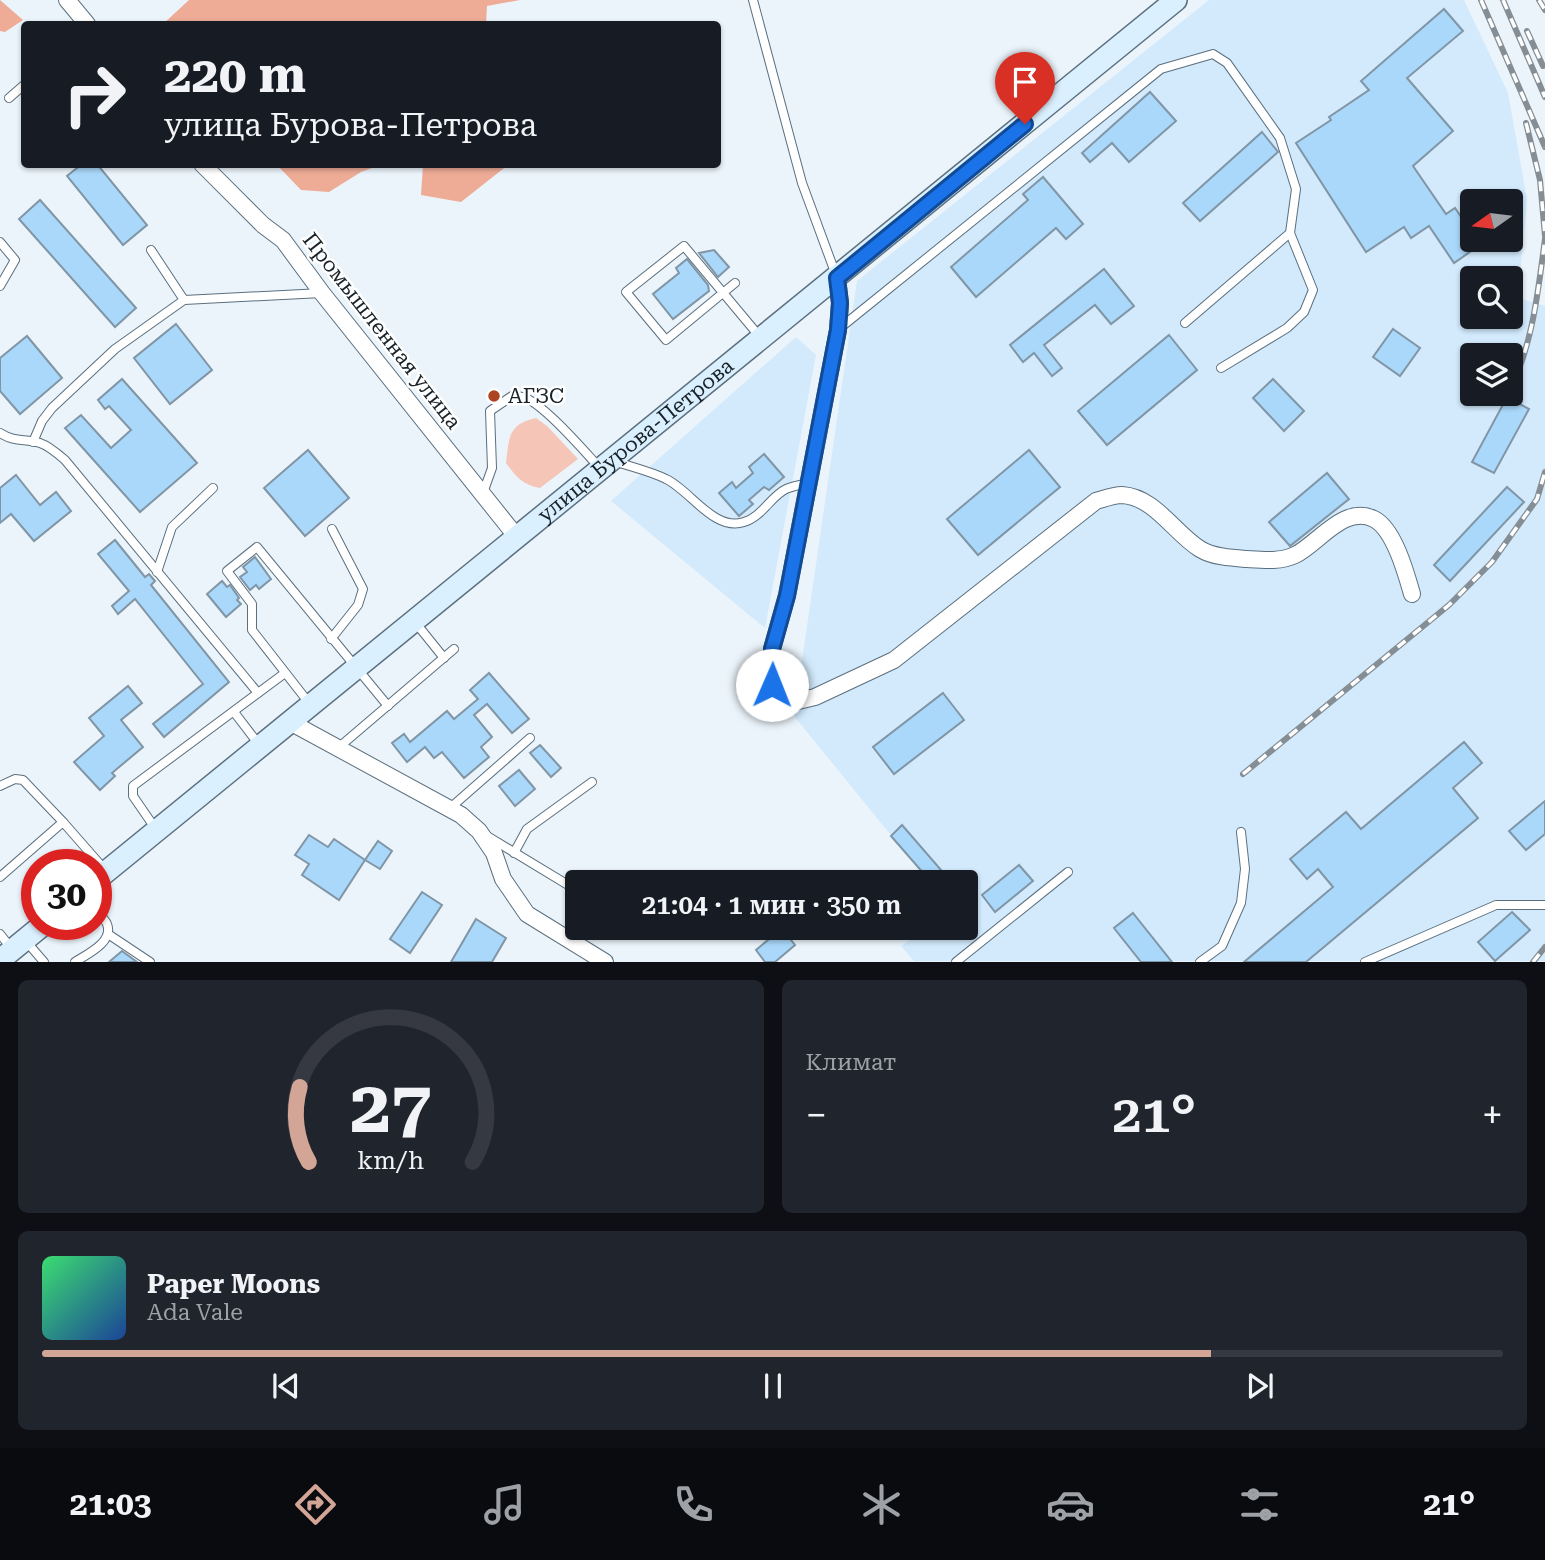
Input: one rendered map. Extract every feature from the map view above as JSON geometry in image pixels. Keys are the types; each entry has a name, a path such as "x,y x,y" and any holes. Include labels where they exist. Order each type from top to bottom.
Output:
{"main road":[{"name":"улица Бурова-Петрова","path":"112,867 1176,0"}],"street":[{"path":"67,0 84,21"},
{"name":"Промышленная улица","path":"206,168 283,240 322,293 516,536"},
{"path":"845,271 838,330 787,596 772,649 772,685 783,700 794,702 815,697 894,660 1096,501 1121,495 1145,502 1201,550 1248,559 1278,560 1295,555 1344,520 1361,515 1376,519 1391,539 1412,594"},
{"path":"290,722 461,815 479,831 494,853 503,879 527,914 605,961"}],"lane":[{"path":"753,0 803,183 845,271"},
{"path":"838,330 1161,69 1213,54 1227,63 1280,138 1296,189 1290,233 1313,290 1304,312 1287,328 1221,368"},
{"path":"9,98 21,88"},
{"path":"1185,323 1290,233"},
{"path":"0,242 15,260 0,286"},
{"path":"736,283 723,293 666,340 626,292 684,246 723,293 762,339"},
{"path":"151,250 184,300"},
{"path":"33,442 41,421 52,408 115,349 184,300 322,293"},
{"path":"483,493 492,468 489,424 491,411 512,396 525,397 606,465 666,478 708,513 728,523 744,522 770,504 785,489 807,483"},
{"path":"0,433 12,440 40,443 65,460 258,693"},
{"path":"158,572 172,527 213,488"},
{"path":"331,639 358,605 363,589 332,529"},
{"path":"311,706 252,630 252,604 227,571 257,547 388,706"},
{"path":"414,621 444,658"},
{"path":"338,748 454,649"},
{"path":"157,831 133,796 133,786 285,673"},
{"path":"234,712 261,747"},
{"path":"449,809 530,738"},
{"path":"0,786 15,779 23,780 63,822 82,849"},
{"path":"514,853 527,829 592,782"},
{"path":"0,877 63,822"},
{"path":"479,831 565,883"},
{"path":"1200,961 1222,946 1241,903 1245,869 1241,832"},
{"path":"960,960 1068,872"},
{"path":"1365,961 1496,905 1545,905"},
{"path":"112,937 150,961"},
{"path":"75,961 104,940"},
{"path":"9,946 44,961"}],"shaded area":[{"path":"0,0 23,20 5,32 0,31"},
{"path":"189,0 520,0 487,6 486,21 166,21"},
{"path":"1209,0 1464,0 1508,93 1527,199 1523,243 1523,189 1460,189 1460,252 1522,252 1521,266 1460,266 1460,329 1523,329 1523,299 1545,306 1545,961 914,961 901,946 910,940 978,940 978,870 919,870 794,716 857,281"},
{"path":"280,168 372,168 329,192 301,190"},
{"path":"423,168 504,168 461,202 421,195"},
{"path":"796,337 816,355 765,628 611,501"},
{"path":"536,418 578,459 540,488 520,480 506,463 509,439 515,428"}],"building":[{"path":"1444,9 1463,31 1407,78 1453,131 1413,166 1446,214 1455,208 1460,215 1460,252 1470,252 1454,263 1429,226 1411,238 1404,227 1366,252 1296,143 1369,90 1361,81"},
{"path":"1150,92 1176,121 1129,162 1112,143 1090,162 1082,153"},
{"path":"1262,132 1278,152 1200,221 1183,203"},
{"path":"77,168 100,168 147,225 123,245 67,176"},
{"path":"1043,177 1083,224 1066,239 1056,228 976,297 951,267 1028,200 1023,194"},
{"path":"40,200 136,308 115,327 19,219"},
{"path":"714,250 729,267 718,277 699,253"},
{"path":"687,259 708,285 709,291 673,319 653,294 679,273 676,268"},
{"path":"1104,269 1134,306 1111,324 1095,305 1044,345 1062,368 1052,376 1034,353 1023,362 1010,345"},
{"path":"176,324 212,370 170,404 134,358"},
{"path":"1393,329 1420,348 1400,376 1373,357"},
{"path":"1169,335 1197,370 1107,445 1078,411"},
{"path":"27,336 62,378 20,414 0,391 0,358"},
{"path":"122,379 197,463 140,512 65,428 81,415 111,448 131,430 109,406 105,409 98,400"},
{"path":"1273,379 1304,411 1284,431 1253,398"},
{"path":"1502,406 1523,406 1529,409 1494,473 1472,462"},
{"path":"308,450 349,498 305,536 264,488"},
{"path":"1029,450 1060,487 978,555 947,519"},
{"path":"764,454 784,477 769,490 764,487 749,500 753,504 739,516 719,493 732,482 736,488 753,473 749,467"},
{"path":"1327,473 1349,499 1290,546 1269,522"},
{"path":"16,475 40,505 56,492 71,511 34,541 11,514 0,523 0,488"},
{"path":"1507,487 1524,502 1450,581 1434,565"},
{"path":"115,540 145,577 149,574 155,581 151,585 229,682 164,737 153,724 203,684 135,599 118,614 112,606 129,591 98,554"},
{"path":"255,557 271,579 259,589 256,585 250,590 240,577 247,572 243,567"},
{"path":"222,581 227,587 230,585 241,604 226,617 207,594"},
{"path":"489,673 529,719 512,733 487,704 474,715 492,737 481,747 489,757 464,778 442,752 434,758 425,747 407,762 392,743 404,734 410,742 447,711 454,719 478,699 470,690"},
{"path":"128,686 142,703 121,720 143,747 112,773 115,776 100,790 74,762 104,736 89,718"},
{"path":"943,693 964,720 894,774 873,747"},
{"path":"1464,742 1482,763 1453,788 1478,818 1306,962 1244,962 1333,887 1318,869 1307,879 1290,859 1346,812 1361,829"},
{"path":"540,745 561,768 551,777 530,753"},
{"path":"519,770 535,789 515,806 499,786"},
{"path":"1545,801 1545,834 1526,850 1509,831"},
{"path":"902,825 941,870 921,870 891,836"},
{"path":"309,835 328,847 334,839 365,860 339,900 302,875 309,864 295,855"},
{"path":"378,841 392,851 380,869 365,860"},
{"path":"1019,865 1033,881 995,912 982,895"},
{"path":"422,892 442,905 410,953 390,939"},
{"path":"1512,912 1530,930 1495,961 1478,942"},
{"path":"1133,913 1172,962 1141,962 1114,928"},
{"path":"476,919 506,938 492,962 451,962"},
{"path":"768,940 791,940 795,945 775,962 765,962 756,950"},
{"path":"122,951 137,962 109,962"}],"railway":[{"path":"1481,0 1545,147"},
{"path":"1503,0 1545,97"},
{"path":"1539,0 1545,10"},
{"path":"1527,31 1543,66"},
{"path":"1526,123 1540,180 1545,236"},
{"path":"1523,357 1537,297 1545,239"},
{"path":"1243,774 1449,605 1492,562 1537,499 1545,472"},
{"path":"1533,962 1545,947"}],"place":[{"name":"АГЗС","path":"494,396"}],"route":[{"path":"772,685 772,649 787,596 838,330 840,303 837,278 1025,124"}]}
